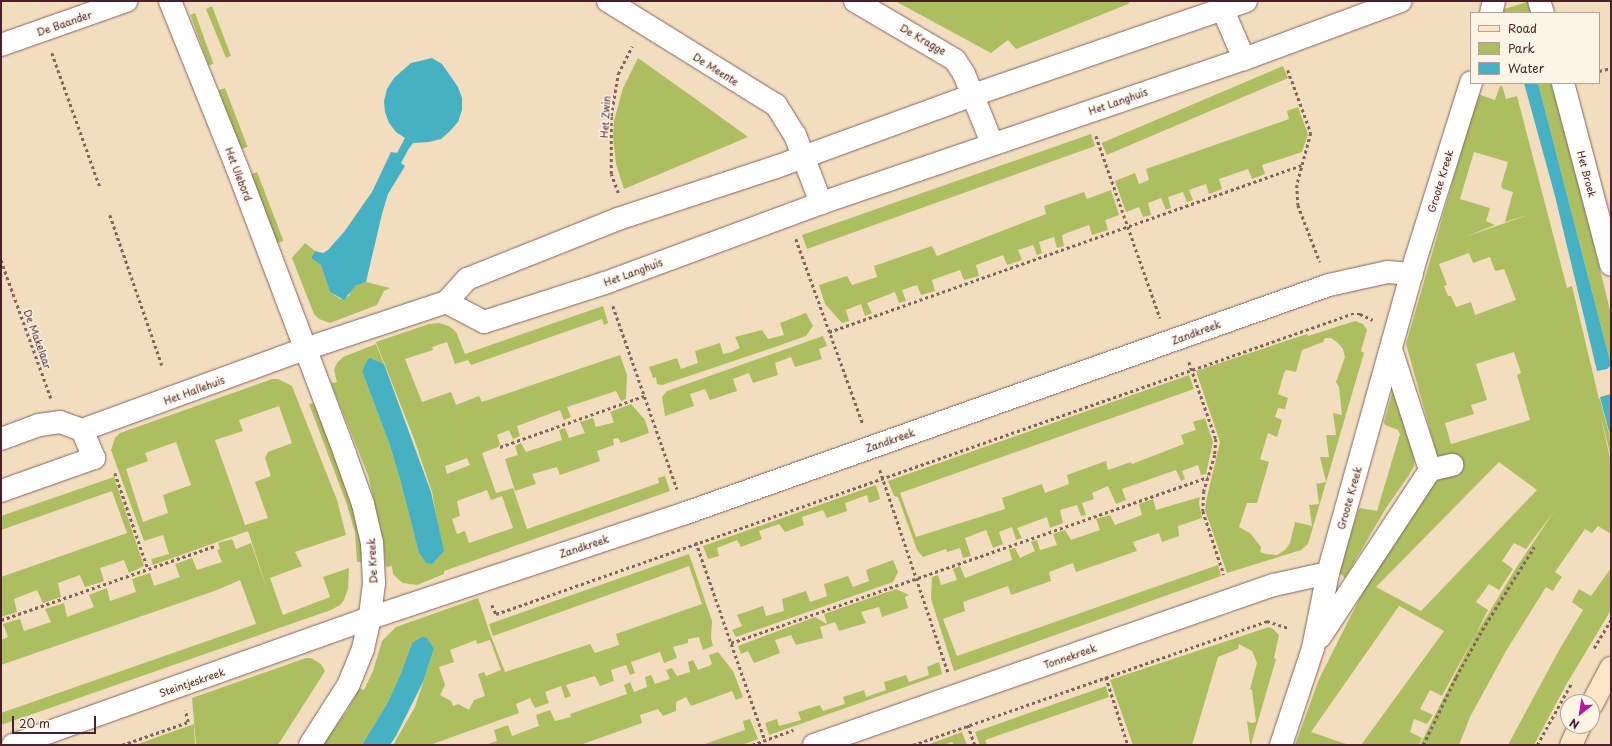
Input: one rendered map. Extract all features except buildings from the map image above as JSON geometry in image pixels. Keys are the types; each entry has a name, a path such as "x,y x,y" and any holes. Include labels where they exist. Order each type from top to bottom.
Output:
{"street":[{"name":"De Baander","path":"1,45 126,1"},
{"name":"Het Ulebord","path":"170,1 236,165 305,349"},
{"name":"De Meente","path":"608,1 776,105 795,135 804,156"},
{"name":"De Kragge","path":"855,1 950,55 960,67 973,95"},
{"path":"305,349 446,302 467,279 628,216 804,156 1222,5 1246,1"},
{"name":"Het Langhuis","path":"446,302 484,322 605,283 821,203 992,143 1244,58 1401,1"},
{"path":"1491,12 1494,1"},
{"path":"1539,1 1543,12"},
{"path":"1222,5 1244,58"},
{"name":"Groote Kreek","path":"1281,745 1313,648 1328,573 1412,274 1470,84"},
{"name":"Het Broek","path":"1563,84 1611,265"},
{"path":"973,95 992,143"},
{"path":"804,156 821,203"},
{"name":"Zandkreek","path":"370,618 683,514 871,446 1329,285 1388,272 1412,274"},
{"name":"Het Hallehuis","path":"82,430 305,349"},
{"name":"De Kreek","path":"305,349 363,504 372,542 374,583 370,618 363,649 349,684 310,745"},
{"path":"1391,349 1430,470 1452,465"},
{"path":"1,439 39,425 60,422 82,430 94,458 1,492"},
{"name":"Groote Kreek","path":"1313,648 1430,470"},
{"name":"Tonnekreek","path":"814,745 1274,584 1328,573"},
{"name":"Steintjeskreek","path":"13,745 370,618"},
{"path":"1597,694 1611,668"},
{"path":"1571,745 1576,734"}],"path":[{"name":"Het Zwin","path":"628,216 611,174 611,116 618,74 628,51 647,26"},
{"path":"44,30 100,187"},
{"path":"1600,71 1611,68"},
{"path":"1292,81 1310,133 1297,185 1298,205 1329,285"},
{"path":"1088,111 1126,227 1174,339 1191,370 1216,439 1214,455 1204,491 1203,511 1226,579"},
{"path":"829,332 1302,165"},
{"path":"110,215 162,365"},
{"path":"788,216 871,446"},
{"name":"De Makelaar","path":"1,260 60,422"},
{"path":"605,283 678,493"},
{"path":"490,598 496,614 686,548 696,542 1351,314 1360,314 1377,322"},
{"path":"500,447 644,396"},
{"path":"116,471 114,472 148,569"},
{"path":"883,477 950,676"},
{"path":"731,643 1208,477"},
{"path":"696,542 765,740 752,745"},
{"path":"1,620 215,546"},
{"path":"1423,745 1456,677 1482,630 1534,546"},
{"path":"913,745 1267,621 1288,628"},
{"path":"1106,677 1128,745"},
{"path":"968,725 975,745"}],"green space":[{"path":"895,1 1130,1 1128,4 1016,49 1008,40 991,53"},
{"path":"1530,1 1533,12 1503,12 1504,9"},
{"path":"212,6 231,56 226,58 206,9"},
{"path":"195,13 213,64 209,65 190,15"},
{"path":"638,58 748,137 624,189 616,164 613,137 614,121 623,88"},
{"path":"1283,66 1288,78 1107,155 1102,143"},
{"path":"1538,84 1551,84 1577,178 1611,314 1611,365"},
{"path":"1500,86 1502,86 1506,99 1517,96 1567,288 1572,286 1599,399 1611,441 1611,457 1600,414 1611,462 1611,534 1598,526 1592,533 1585,529 1555,572 1562,577 1553,591 1546,587 1506,651 1470,717 1459,745 1420,745 1475,635 1442,696 1430,690 1420,709 1433,715 1427,724 1414,719 1410,732 1422,738 1419,745 1361,745 1444,631 1399,606 1311,732 1349,745 1295,745 1319,679 1373,572 1429,486 1443,476 1406,344 1478,94 1495,100","holes":["1474,152 1508,162 1501,186 1503,189 1513,192 1505,222 1528,215 1465,237 1495,225 1486,221 1490,208 1460,199","1469,253 1473,263 1490,257 1495,271 1504,269 1516,300 1475,315 1471,302 1456,307 1451,296 1448,296 1444,286 1447,285 1439,264","1514,352 1521,373 1517,375 1530,420 1451,444 1445,423 1474,414 1471,405 1487,400 1476,364","1499,462 1537,490 1421,611 1376,587","1555,510 1516,568 1476,634 1488,610 1476,602 1489,584 1499,590 1513,569 1502,561 1514,543 1526,549"]},
{"path":"225,88 248,147 241,149 218,91"},
{"path":"1298,107 1308,134 1302,152 1262,165 1265,174 1252,179 1248,169 1219,179 1222,189 1209,194 1206,184 1189,190 1193,200 1187,202 1183,192 1168,197 1171,208 1166,210 1161,198 1148,203 1151,215 1143,217 1139,207 1126,212 1115,181 1135,173 1139,184 1149,180 1146,169 1289,119 1287,111"},
{"path":"1091,134 1095,146 807,249 802,235"},
{"path":"257,172 284,241 277,244 250,175"},
{"path":"1111,190 1119,215 1105,220 1108,230 1092,235 1089,225 1062,235 1064,246 1057,248 1054,237 1039,242 1042,253 1037,255 1033,245 1018,250 1022,260 1007,265 1003,255 976,265 979,276 964,280 960,270 932,280 935,291 921,295 917,285 902,290 906,301 899,303 895,292 867,303 872,313 865,316 861,304 846,310 849,321 842,323 825,304 819,285 847,276 852,285 877,277 874,266 932,246 937,256 1046,214 1044,206 1084,192 1087,199"},
{"path":"305,243 315,251 311,258 321,265 330,292 340,299 349,296 351,289 355,286 366,282 390,288 384,291 377,305 330,323 319,319 314,314 292,258"},
{"path":"603,306 608,323 604,325 602,319 471,365 468,360 455,364 447,342 432,347 433,350 405,359 422,402 451,392 456,405 479,396 482,402 620,355 627,375 626,399 621,401 616,391 567,407 571,417 564,420 560,410 517,426 520,436 513,439 509,430 497,435 500,444 498,447 482,453 496,493 513,488 527,529 659,483 658,478 665,476 670,491 444,571 444,574 417,585 403,583 393,574 392,566 386,567 382,536 368,475 331,383 337,382 334,370 337,363 343,357 376,344 384,364 372,359 367,360 362,371 389,443 419,552 423,559 435,560 442,549 432,492 414,439 376,342 429,324 439,323 449,326 456,332 465,354","holes":["467,458 470,465 447,474 445,466","487,490 491,500 502,496 513,528 469,543 465,531 457,534 452,519 460,516 457,501"]},
{"path":"806,313 813,326 806,336 662,385 657,384 656,377 653,378 649,367 677,358 681,369 698,363 695,351 720,343 723,354 732,352 740,348 735,337 762,330 768,339 784,335 780,323"},
{"path":"1355,321 1363,324 1367,330 1361,351 1364,353 1308,544 1301,550 1227,573 1205,510 1220,442 1196,371 1307,334 1308,336","holes":["1325,338 1331,338 1343,349 1345,357 1336,382 1339,387 1342,415 1333,413 1336,435 1326,435 1329,457 1320,457 1326,482 1316,484 1319,504 1309,504 1312,526 1295,522 1290,543 1285,550 1277,555 1260,552 1261,547 1250,533 1239,527 1247,503 1257,503 1269,462 1260,459 1268,433 1277,437 1282,420 1275,417 1278,408 1285,409 1288,398 1278,394 1284,373 1286,370 1296,372 1302,350 1323,342"]},
{"path":"823,336 827,346 819,349 822,359 795,367 791,357 775,363 778,375 753,383 749,373 733,379 737,391 710,400 705,389 690,394 694,406 665,416 662,397 667,391"},
{"path":"1189,375 1194,389 900,493 916,537 1005,509 1002,498 1042,484 1045,493 1069,484 1067,475 1106,461 1108,470 1131,462 1132,464 1184,444 1181,435 1196,430 1193,422 1205,418 1213,442 1206,474 1201,475 1198,465 1182,471 1185,479 1181,481 1176,470 1122,489 1126,500 1116,504 1108,486 1092,493 1094,499 1082,503 1086,515 1081,516 1077,505 1060,510 1063,523 1050,528 1047,517 1017,528 1022,538 1016,540 1012,527 999,532 1003,544 993,548 986,530 965,538 971,556 963,558 960,548 947,552 946,549 923,557 917,550 898,497 894,496 888,481"},
{"path":"272,379 278,379 292,386 337,500 346,535 295,552 302,566 270,578 283,615 330,597 323,577 349,568 348,589 344,600 340,605 331,610 1,725 1,713 256,624 240,580 217,590 1,665 1,640 8,637 3,624 20,619 24,631 51,622 45,609 64,603 67,617 94,607 89,595 107,588 110,601 136,592 132,579 150,573 154,586 180,577 175,564 192,558 197,570 222,562 217,550 220,549 218,543 232,539 236,549 251,543 269,595 248,531 153,565 151,559 169,554 163,535 144,541 111,450 115,438 120,433","holes":["279,406 292,443 268,452 265,458 271,476 255,482 268,518 245,525 215,440 243,431 239,420","176,442 191,485 163,495 168,513 143,522 126,469 148,461 145,453"]},
{"path":"1393,390 1395,390 1415,450 1414,466 1386,508 1345,578 1339,572 1358,511 1360,508 1377,511 1400,434 1398,430 1385,425 1384,422"},
{"path":"314,403 327,432 362,533 363,562 357,562 355,532 346,502 309,404"},
{"path":"631,404 645,420 649,433 621,443 618,438 613,439 614,445 597,451 600,461 560,475 557,467 532,474 536,484 515,491 505,459 518,455 515,446 521,443 526,452 562,440 559,430 565,428 569,438 585,433 580,422 593,418 596,427 612,423 614,422 610,412"},
{"path":"114,477 144,566 129,573 124,560 100,568 104,581 85,587 80,575 58,583 61,597 43,603 37,590 14,599 17,612 1,617 1,577 127,533 112,491 1,530 1,516"},
{"path":"876,485 880,499 869,503 867,495 845,503 847,511 827,518 823,510 802,517 804,525 785,532 779,524 759,531 762,539 741,547 737,540 717,548 719,556 708,559 703,546"},
{"path":"1200,497 1199,503 1202,518 1178,526 1179,536 1162,542 1159,533 1133,542 1137,551 1076,572 1073,563 1049,572 1051,581 1011,595 1008,586 963,602 965,611 943,619 957,656 1218,565 1221,576 954,671 931,599 932,577 938,575 941,585 957,580 953,569 960,566 965,578 1012,560 1009,549 1015,548 1020,558 1035,551 1031,542 1037,540 1040,550 1057,545 1053,534 1065,530 1071,540 1100,530 1096,519 1110,515 1115,525 1142,515 1139,504 1153,499 1156,510"},
{"path":"689,554 712,621 711,638 713,646 703,650 699,637 688,639 688,643 673,647 677,658 664,663 660,652 631,662 635,673 630,675 626,665 611,670 614,681 600,686 595,676 566,685 571,696 565,698 561,686 545,692 549,703 535,708 530,698 516,704 519,713 430,745 393,745 415,707 434,649 430,644 417,642 412,643 388,702 362,745 322,745 347,711 359,688 364,690 373,671 382,641 396,627 478,598 505,672 590,644 595,653 619,645 616,634 702,604 689,566 493,636 489,624","holes":["476,640 477,644 490,640 501,670 486,676 484,672 478,674 485,696 474,700 469,710 458,704 453,706 451,701 440,695 445,685 439,667 454,662 450,650"]},
{"path":"893,560 898,572 893,582 736,637 732,630 742,626 737,615 763,606 766,616 784,611 782,599 806,591 810,602 819,599 827,596 824,584 848,576 853,587 869,581 866,570"},
{"path":"1611,568 1611,610 1560,694 1534,745 1508,745 1558,652 1583,610 1572,602 1579,589 1591,596"},
{"path":"896,589 909,595 905,597 908,608 882,617 879,607 861,612 866,623 839,631 835,622 820,627 823,638 796,645 791,635 775,640 780,653 754,663 748,651 741,654 738,646 815,617 827,624 824,614"},
{"path":"1269,627 1279,635 1274,658 1276,659 1251,745 1245,745 1250,744 1247,721 1251,723 1256,722 1252,690 1250,689 1257,663 1252,651 1239,644 1238,649 1218,657 1192,745 1133,745 1110,680"},
{"path":"718,652 733,671 743,697 736,700 732,691 691,706 686,697 676,702 676,711 663,716 658,709 640,715 642,723 580,745 485,745 497,741 494,730 508,725 512,736 539,726 536,715 550,710 555,721 571,717 570,714 627,694 624,685 630,682 634,692 647,687 645,677 651,675 655,684 670,679 666,670 672,668 677,676 690,672 688,662 693,660 698,670 709,666 712,664 709,655"},
{"path":"306,658 311,658 321,664 325,671 278,745 196,745 192,698"},
{"path":"939,662 942,674 769,735 765,723 777,719 779,726 801,720 798,712 820,705 823,711 845,704 843,697 864,690 866,697 886,690 884,682 906,675 909,682 929,675 927,667"},
{"path":"1106,686 1109,697 985,740 987,745 980,745 975,732"},
{"path":"750,719 758,739 742,745 702,745 745,730 743,721"},
{"path":"194,724 195,745 135,745"},
{"path":"962,732 967,745 954,745 952,742 944,745 927,745"}],"water":[{"path":"432,58 442,64 458,87 462,98 462,110 458,122 441,139 429,142 413,143 408,150 401,163 405,166 388,194 366,282 355,286 344,300 330,292 321,265 311,258 315,251 323,253 328,250 344,232 372,192 391,152 397,153 405,138 396,132 389,123 385,112 384,101 387,89 394,78 411,63"},
{"path":"1524,84 1538,84 1611,365 1607,369 1597,371 1555,196"},
{"path":"370,358 384,364 431,492 444,551 432,564 426,563 419,553 389,443 362,371 367,360"},
{"path":"1611,394 1611,439 1600,397"},
{"path":"422,637 427,638 434,649 423,682 396,736 390,745 362,745 388,702 412,643"}]}
